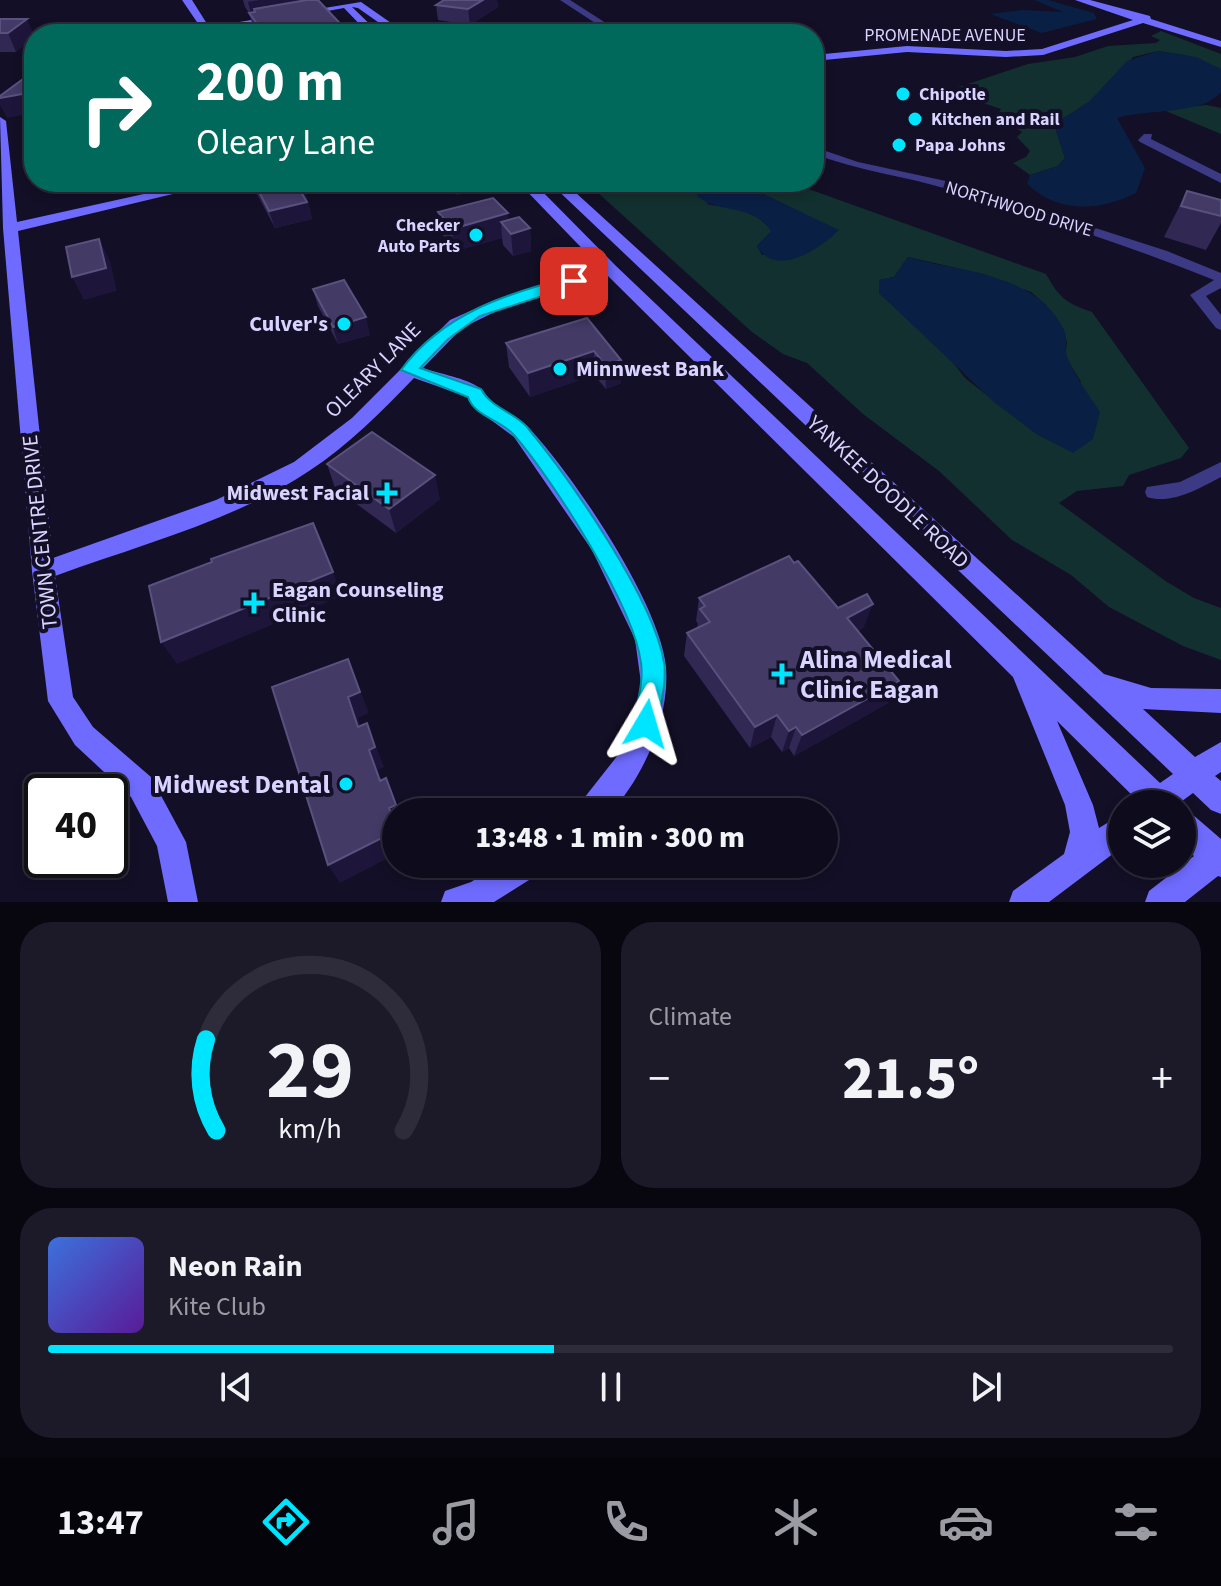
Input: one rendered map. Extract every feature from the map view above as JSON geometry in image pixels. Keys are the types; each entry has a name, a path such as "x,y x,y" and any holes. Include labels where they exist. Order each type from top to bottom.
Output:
{"street":[{"path":"187,0 203,24"},
{"path":"365,0 390,24"},
{"path":"564,0 602,24"},
{"path":"1080,0 1147,18 1221,44"},
{"path":"342,3 364,24"},
{"path":"232,24 342,3 361,5 387,24"},
{"name":"PROMENADE AVENUE","path":"824,57 907,49 1006,54 1043,52 1147,18"},
{"name":"TOWN CENTRE DRIVE","path":"0,121 43,571 61,701 84,736 141,787 171,842 183,902"},
{"path":"1148,136 1144,140 1221,179"},
{"name":"NORTHWOOD DRIVE","path":"824,154 855,165 951,186 1162,254 1221,280"},
{"path":"10,228 171,192"},
{"name":"YANKEE DOODLE ROAD","path":"535,192 1145,790"},
{"name":"YANKEE DOODLE ROAD","path":"567,192 1221,800"},
{"name":"OLEARY LANE","path":"43,571 224,506 301,467 359,423 443,335 475,313 610,269"},
{"name":"NORTHWOOD DRIVE","path":"1221,280 1197,295 1221,325"},
{"path":"404,375 466,402 478,402 517,428 555,475 637,610 653,665 646,724 613,793 607,798"},
{"path":"1154,492 1183,488 1221,469"},
{"path":"1022,669 1079,805 1085,832 1076,863"},
{"path":"1093,682 1151,700 1221,701"},
{"path":"1175,790 1221,755"},
{"path":"1160,902 1219,858 1196,837"},
{"path":"1024,902 1108,839"},
{"path":"456,902 479,894 504,878"}],"green space":[{"path":"1161,31 1221,54 1221,69 1184,55 1158,51 1133,57 1089,102 1054,124 1065,158 1058,166 1030,175 1013,163 1026,157 1030,151 1017,137 1022,132 997,116 1001,109 947,91 1028,64 1075,57 1108,46 1156,43 1160,40 1151,36"},
{"path":"1207,105 1221,108 1221,134 1161,109"},
{"path":"597,192 718,192 707,204 742,211 758,218 772,231 757,246 762,255 838,231 759,192 817,192 1046,274 1064,298 1092,312 1189,448 1181,458 1129,475 1123,486 1077,491 1059,503 1167,582 1194,598 1221,608 1221,660 1183,646 1109,607 1071,575 1012,540 939,471 863,414 807,363 783,354 752,332","holes":["908,257 983,274 1031,292 1046,305 1067,342 1065,356 1081,382 1038,435 965,378 947,355 879,293 879,280 894,277"]}],"water":[{"path":"1034,0 1048,0 1094,13 1097,19 1042,33 990,14 1022,10 1063,12"},
{"path":"1158,51 1196,57 1221,69 1221,92 1213,99 1188,108 1117,118 1145,168 1136,193 1094,206 1066,205 1039,194 1027,184 1030,175 1058,166 1065,158 1054,124 1089,102 1127,61"},
{"path":"698,192 759,192 839,230 798,258 775,260 765,256 757,246 771,231 764,222 746,213 716,206 697,196"},
{"path":"908,257 995,278 1035,296 1051,311 1064,330 1071,366 1100,412 1093,439 1073,453 1038,435 995,403 879,293 879,280 894,277"}],"building":[{"path":"318,0 341,24 257,24 249,13 255,12 254,9"},
{"path":"444,0 483,0 468,9 436,5"},
{"path":"0,19 27,19 8,33 0,33"},
{"path":"24,78 24,94 0,96"},
{"path":"1187,191 1221,200 1221,216 1181,206"},
{"path":"259,192 301,192 307,202 269,211"},
{"path":"493,198 508,213 452,229 438,212"},
{"path":"519,217 530,228 511,234 501,222"},
{"path":"99,239 106,268 72,277 66,247"},
{"path":"344,280 366,317 333,327 313,289"},
{"path":"587,318 621,360 605,365 594,351 528,373 506,343"},
{"path":"372,432 435,475 389,509 327,464"},
{"path":"313,523 333,572 161,642 149,586 212,562 211,559"},
{"name":"Alina Medical Clinic Eagan","path":"789,556 794,563 798,561 838,608 867,594 873,604 847,618 899,681 802,735 796,727 789,731 777,715 755,727 687,633 710,622 700,609 705,606 699,598"},
{"name":"Midwest Dental","path":"348,659 360,692 348,697 358,727 367,723 375,747 369,750 380,781 386,778 393,798 382,798 382,838 328,865 272,687"}],"place":[{"name":"Chipotle","path":"903,94"},
{"name":"Kitchen and Rail","path":"915,119"},
{"name":"Papa Johns","path":"899,145"},
{"name":"Checker Auto Parts","path":"476,235"},
{"name":"Culver's","path":"344,324"},
{"name":"Minnwest Bank","path":"560,369"},
{"name":"Midwest Facial","path":"387,493"},
{"name":"Eagan Counseling Clinic","path":"254,603"},
{"name":"Alina Medical Clinic Eagan","path":"782,674"},
{"name":"Midwest Dental","path":"346,784"}],"route":[{"path":"574,281 475,313 443,335 409,370 475,393 478,402 517,428 555,475 637,610 653,665 646,724"}]}
